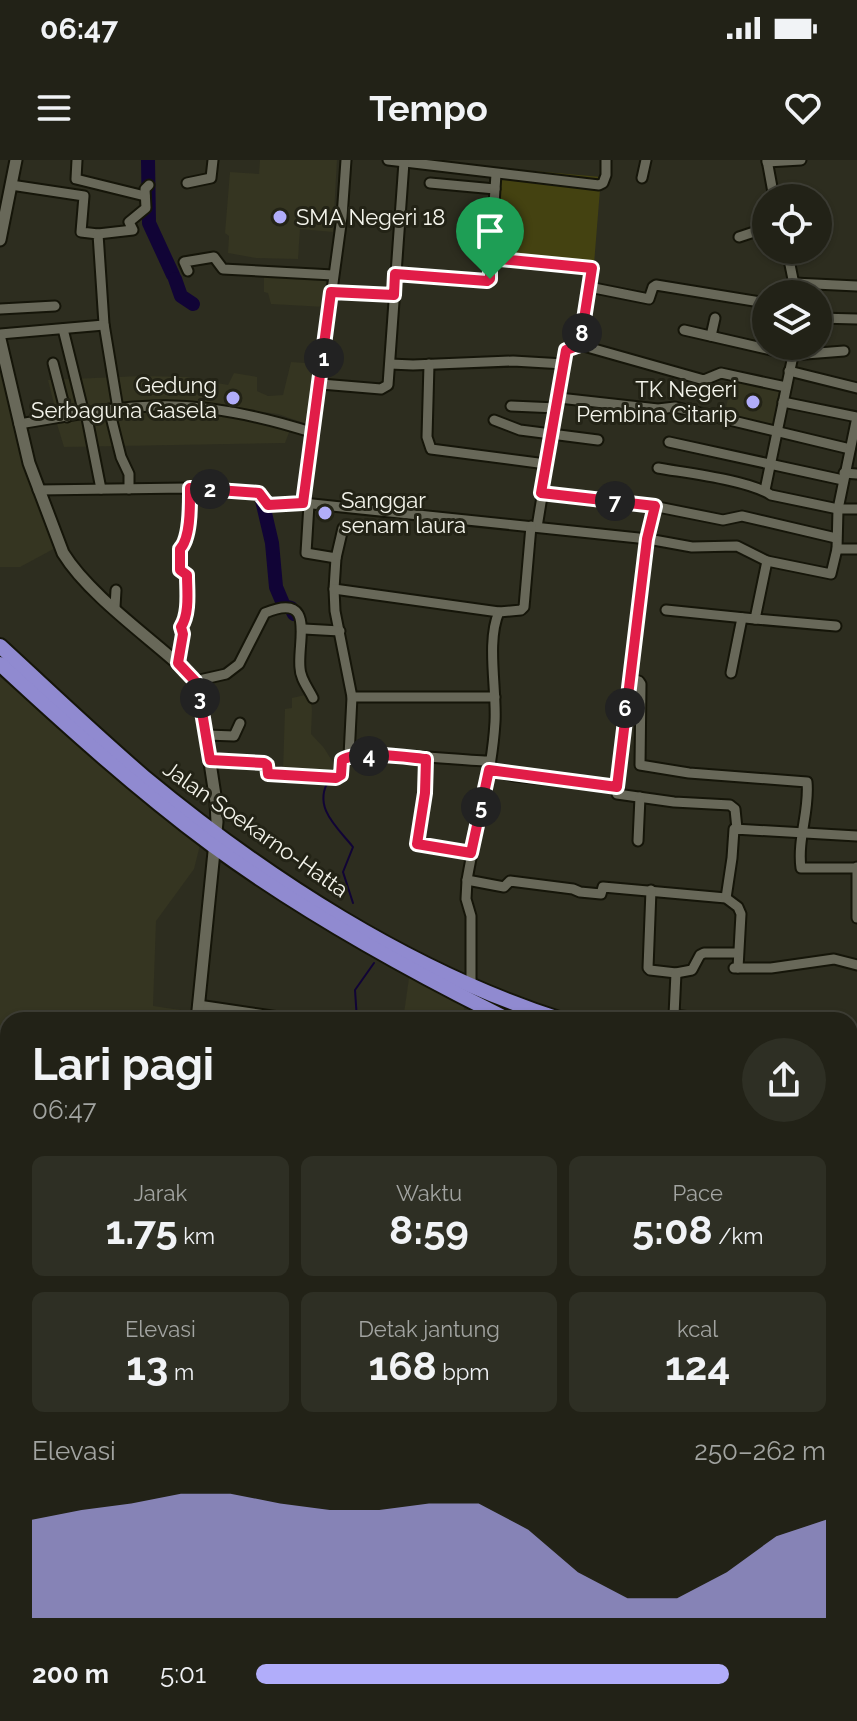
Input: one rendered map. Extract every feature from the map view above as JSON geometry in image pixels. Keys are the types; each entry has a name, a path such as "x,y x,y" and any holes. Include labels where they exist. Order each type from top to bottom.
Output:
{"highway":[{"name":"Jalan Soekarno-Hatta","path":"0,646 215,840 340,916 478,989 540,1012"},
{"name":"Jalan Soekarno-Hatta","path":"0,664 87,745 299,903 486,1012"},
{"path":"478,989 521,1012"}],"street":[{"path":"0,240 15,160"},
{"path":"11,185 36,191 83,194 81,232 98,234 132,230 129,222 146,208 146,189 76,179 77,160"},
{"path":"187,183 211,178 213,160"},
{"path":"336,558 306,553 306,503 342,217 346,160"},
{"path":"388,160 467,166 496,174 599,185 606,175 606,160"},
{"path":"642,178 646,160"},
{"path":"771,184 767,161 801,160"},
{"path":"321,384 381,389 388,385 395,274 411,162"},
{"path":"395,274 490,279 496,174"},
{"path":"430,183 495,189"},
{"path":"739,237 752,233"},
{"path":"98,234 114,409 121,457 129,474 129,489"},
{"path":"490,254 591,267 580,345"},
{"path":"188,271 184,262 214,257 223,269 333,275"},
{"path":"589,287 649,299 656,285 752,301"},
{"path":"832,287 857,286"},
{"path":"331,292 394,295"},
{"path":"0,309 55,306"},
{"path":"711,336 715,318"},
{"path":"832,318 857,319"},
{"path":"104,325 0,337 19,424 38,490 70,564 195,681 207,735 217,806 198,1012"},
{"path":"63,329 101,489"},
{"path":"684,330 752,343"},
{"path":"334,589 499,612 524,607 541,493 542,464 552,433 566,350 580,345 704,380 721,373 786,387"},
{"path":"832,351 844,351"},
{"path":"765,490 792,360"},
{"path":"390,364 513,361 564,364"},
{"path":"53,363 67,417"},
{"path":"429,364 427,437 431,449 542,464"},
{"path":"789,371 857,388"},
{"path":"38,490 190,488 259,493 268,505 306,503 534,526 692,547 737,546 767,561 830,574 837,549 838,509 857,417 783,402"},
{"path":"511,406 558,403 675,407 778,433 853,446"},
{"path":"19,424 114,409 180,406 263,419 314,433"},
{"path":"494,420 520,430 598,440"},
{"path":"669,442 844,477 857,474"},
{"path":"658,468 838,509 857,509"},
{"path":"178,663 187,589 187,575 180,570 180,549 185,545 187,535 190,488"},
{"path":"541,493 655,506 723,520 742,516 836,538"},
{"path":"655,506 629,679 617,794 730,805 735,809 737,829"},
{"path":"343,528 336,558 334,589 352,697 349,756"},
{"path":"837,549 857,549"},
{"path":"755,619 767,561"},
{"path":"115,607 116,590"},
{"path":"195,681 226,674 239,664 254,631 268,611 284,608 293,610 302,618 304,629 299,669 313,698"},
{"path":"666,610 836,626"},
{"path":"478,989 471,916 466,899 467,880 490,766 495,697 494,629 499,612"},
{"path":"731,673 742,618"},
{"path":"304,629 340,631"},
{"path":"629,679 641,684 640,765 689,773 807,782 800,866 802,869 857,868 857,918"},
{"path":"352,697 495,697"},
{"path":"207,735 234,736 240,723"},
{"path":"210,760 264,763 268,774 336,778 341,775 342,760 349,756 392,756 490,766 617,787"},
{"path":"426,759 425,793 417,844 471,853"},
{"path":"638,841 640,797"},
{"path":"726,898 732,832 737,829 857,836"},
{"path":"467,880 504,887 510,881 601,894 603,887 726,898 740,911 735,968 807,965 834,959 857,965"},
{"path":"651,890 648,968 676,973 692,970 704,953 738,953"},
{"path":"674,1012 676,973"},
{"path":"198,1005 245,1012"}],"shaded area":[{"name":"SMA Negeri 18","path":"260,160 337,160 333,232 300,229 298,259 256,258 228,253 229,236 225,233 230,172 259,174"},
{"path":"498,168 601,177 594,264 490,256"},
{"path":"264,272 326,275 325,307 271,304 268,293 264,292"},
{"path":"0,336 10,399 59,546 20,567 0,567"},
{"path":"291,362 319,364 310,425 278,414 199,403 120,403 56,412 48,380 186,377 228,385 234,373 257,377 257,391 268,396 283,395"},
{"name":"TK Negeri Pembina Citarip","path":"733,377 783,388 774,427 724,416"},
{"path":"136,412 216,414 290,430 285,443 64,447 57,424"},
{"path":"0,677 200,845 194,869 156,921 153,1006 194,1012 0,1012"},
{"path":"310,694 311,734 334,764 333,771 283,772 285,709 292,708 292,698"},
{"path":"409,978 465,1005 463,1012 404,1012"}],"waterway":[{"path":"148,160 149,223 173,275"},
{"path":"175,279 181,296 193,304"},
{"path":"261,496 272,543 276,587 284,606 291,608 294,614"},
{"path":"329,780 324,790 325,808 353,847 343,872 353,903"},
{"path":"356,1012 355,990 374,963"}],"place":[{"name":"SMA Negeri 18","path":"280,217"},
{"name":"Gedung Serbaguna Gasela","path":"233,398"},
{"name":"TK Negeri Pembina Citarip","path":"753,402"},
{"name":"Sanggar senam laura","path":"325,513"}],"route":[{"path":"490,258 592,267 580,345 566,350 541,493 655,506 647,539 617,787 514,776 489,770 471,853 417,844 427,775 426,759 349,756 342,760 338,778 268,774 264,763 210,760 198,688 178,663 187,589 187,575 180,570 180,549 185,545 187,535 190,488 259,493 268,505 303,503 331,292 394,295 395,274 490,279 490,258"}]}
